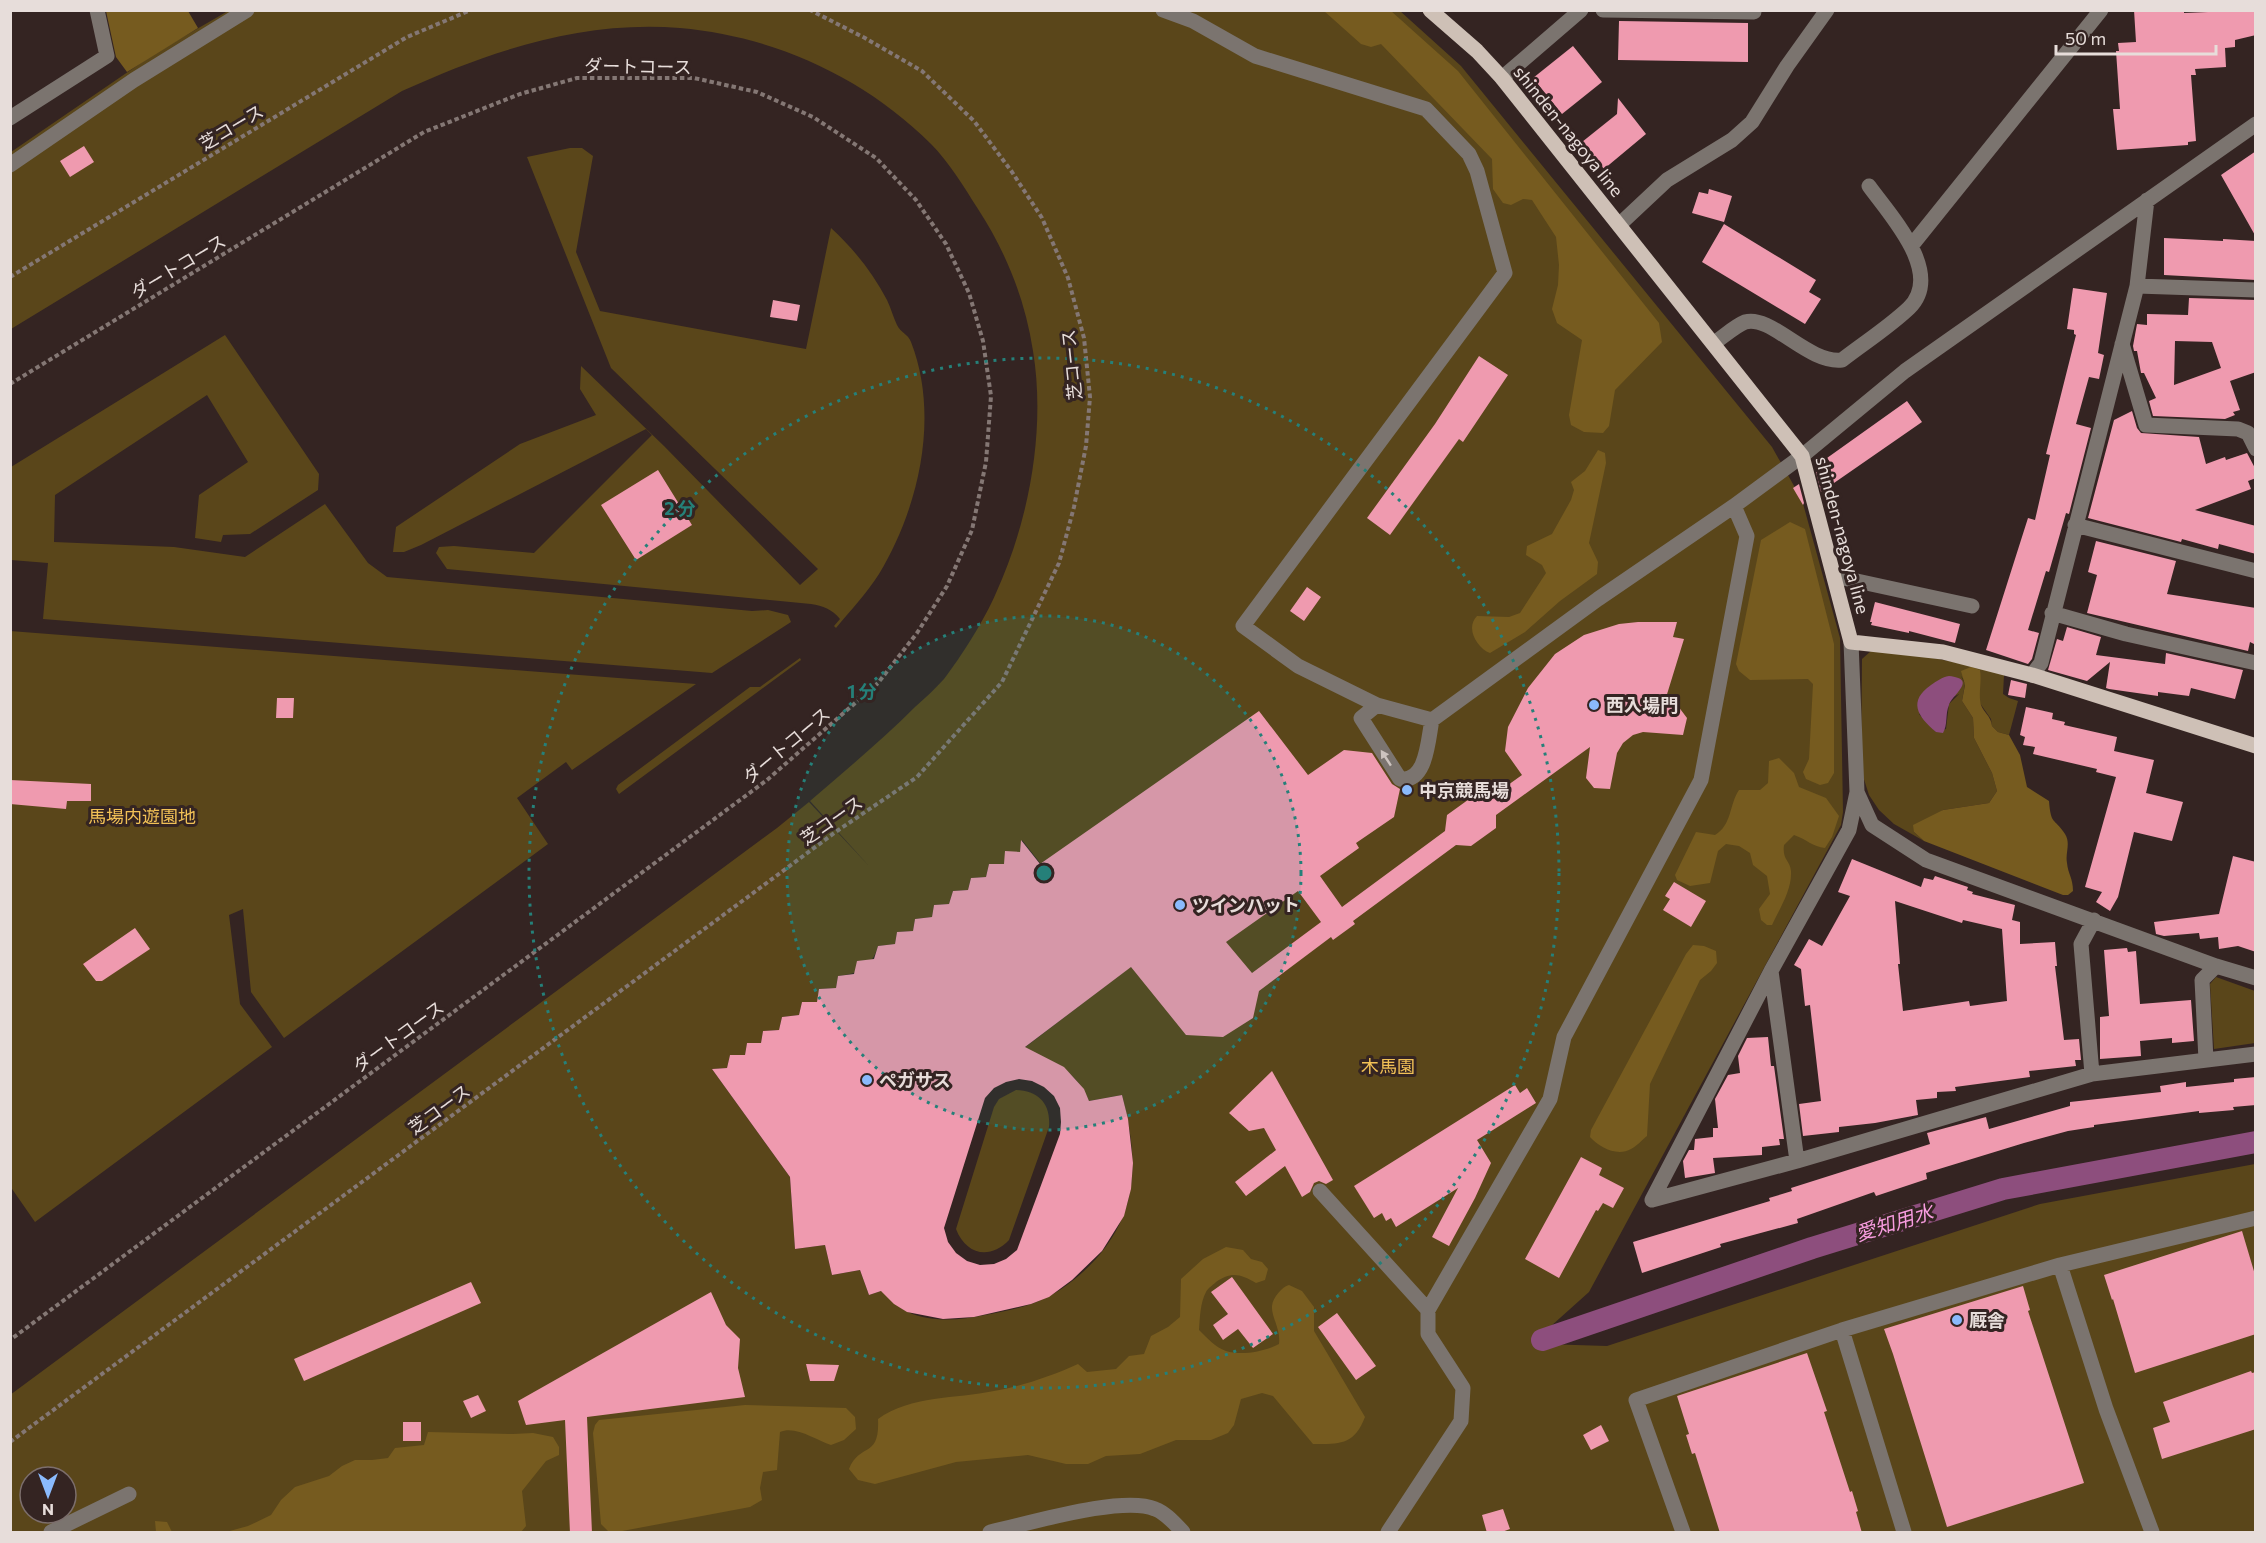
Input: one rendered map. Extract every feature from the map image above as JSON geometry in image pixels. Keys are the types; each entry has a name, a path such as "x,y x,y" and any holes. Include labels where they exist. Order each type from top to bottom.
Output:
{"main road":[{"name":"shinden-nagoya line","path":"1430,10 1477,51 1502,78 1802,456 1851,642 1943,652 2032,675 2256,746"}],"street":[{"path":"10,118 107,56 97,10"},
{"path":"10,165 134,80 247,10"},
{"path":"1163,10 1193,21 1256,56 1426,109 1469,154 1477,171 1505,273 1243,626 1298,666 1377,705 1432,720"},
{"path":"1502,78 1581,10"},
{"path":"1604,10 1754,12"},
{"path":"1619,225 1667,180 1732,140 1752,122 1786,66 1827,10"},
{"path":"1912,245 2101,10"},
{"path":"1377,705 1361,718 1400,779 1408,780 1416,776 1423,762 1432,720 1598,599 1734,506 1802,456 1905,371 2256,124"},
{"path":"1714,343 1746,322 1759,323 1820,358 1832,362 1842,360 1910,307 1919,286 1919,267 1912,245 1869,186"},
{"path":"2032,675 2041,663 2137,286 2148,201"},
{"path":"2137,286 2256,290"},
{"path":"2122,344 2146,425 2238,429 2248,433 2256,449"},
{"path":"1388,1533 1461,1421 1463,1388 1428,1334 1428,1310 1550,1099 1564,1037 1701,780 1747,536 1734,506"},
{"path":"2075,525 2256,571"},
{"path":"1834,576 1972,606"},
{"path":"2052,613 2126,634 2256,663"},
{"path":"1851,642 1857,792 1849,830 1771,971 1652,1200 1797,1161 2092,1074 2256,1054"},
{"path":"1857,792 1872,825 1926,860 2216,966 2256,978"},
{"path":"2092,1074 2081,944 2094,920"},
{"path":"2206,1060 2202,980 2216,966"},
{"path":"1771,971 1797,1161"},
{"path":"1320,1191 1428,1310"},
{"path":"1683,1533 1636,1400 1842,1330 2060,1265 2256,1218"},
{"path":"2060,1265 2106,1409 2152,1533"},
{"path":"1842,1330 1904,1533"},
{"path":"51,1533 129,1494"},
{"path":"990,1533 1113,1505 1138,1504 1156,1509 1183,1533"}],"path":[{"name":"芝コース","path":"10,277 407,37 471,10"},
{"name":"芝コース","path":"10,1442 837,831 917,777 1002,682 1059,563 1074,507 1086,446 1090,397 1087,361 1084,338 1068,278 1042,218 1012,172 974,121 922,71 810,10"},
{"name":"ダートコース","path":"10,384 424,132 520,94 577,78 637,77 694,78 757,92 813,117 876,158 916,201 946,244 969,293 983,341 991,396 986,462 972,530 947,586 917,633 878,683 767,780 10,1340"}],"green space":[{"name":"中京競馬場","path":"228,11 1400,11 1461,66 1772,447 1802,500 1840,638 1843,812 1841,825 1589,1292 1541,1335 1544,1344 1607,1346 2040,1204 2255,1164 2255,1532 11,1532 10,1395 777,828 809,802 869,866 810,801 934,690 944,679 979,626 1008,565 1018,536 1032,475 1037,412 1033,351 1025,313 1013,277 988,225 938,151 905,120 847,80 815,64 749,40 680,28 608,29 572,34 503,51 435,76 402,91 11,329 11,152 157,52","holes":["1022,840 1125,971 1015,1055 1050,1063 1068,1072 1082,1088 1089,1101 1122,1095 1129,1125 1132,1156 1128,1201 1108,1244 1098,1257 1074,1279 1048,1297 1022,1307 976,1317 926,1318 905,1310 884,1290 869,1295 860,1270 832,1275 825,1245 795,1249 790,1177 712,1069 727,1068 730,1055 745,1055 747,1043 761,1043 763,1031 779,1030 782,1017 799,1015 802,1002 817,1002 820,989 836,988 838,976 863,968 872,959 878,946 895,944 897,932 913,931 915,919 932,917 934,905 949,904 953,891 968,890 971,878 986,877 989,864 1004,864 1020,852"]},
{"path":"570,148 582,148 593,156 576,252 600,311 806,349 831,228 855,252 869,271 887,300 900,330 910,339 920,371 924,400 921,461 914,491 905,520 879,574 836,628 834,626 840,619 827,608 815,605 447,569 436,553 439,547 454,546 534,553 652,435 646,429 421,545 404,552 393,552 396,527 520,444 596,415 580,389 581,366 664,446 800,585 818,569 611,368 527,157"},
{"path":"225,335 319,474 318,490 250,534 223,535 221,542 195,538 199,495 248,462 207,395 55,495 54,542 174,547 245,557 325,504 368,563 387,577 752,611 768,610 788,615 791,622 712,673 43,619 48,563 11,560 11,467"},
{"name":"馬場内遊園地","path":"10,631 696,684 572,770 566,762 517,798 548,844 284,1038 251,992 243,909 229,915 240,1004 272,1047 35,1222 10,1186"},
{"path":"1871,651 1888,652 1955,662 1988,670 2004,675 2003,694 2018,701 2009,735 1998,732 1961,676 1965,684 1962,701 1973,718 1974,738 1992,773 1997,791 1989,803 1943,810 1914,832 1924,841 1894,824 1879,810 1869,795 1861,770 1862,659","holes":["1959,694 1949,704 1946,729 1936,732 1919,714"]},
{"path":"800,658 801,660 619,794 616,789 618,785 750,687 760,687"},
{"path":"2216,977 2255,991 2255,1043 2214,1049 2210,984"},
{"path":"1016,1090 1031,1093 1042,1100 1048,1112 1049,1127 1009,1240 994,1250 979,1252 960,1238 956,1229 994,1107 999,1099"}],"shaded area":[{"path":"106,11 188,11 198,28 127,72 116,57"},
{"path":"1324,11 1391,11 1458,71 1659,323 1662,342 1615,390 1609,426 1603,433 1584,432 1571,425 1569,415 1582,340 1557,323 1552,309 1558,285 1559,265 1556,237 1532,200 1523,199 1511,205 1503,203 1493,189 1492,159 1381,44 1371,47 1361,44"},
{"path":"1598,450 1605,453 1606,463 1589,543 1598,562 1597,574 1560,601 1525,632 1490,653 1481,647 1474,637 1472,626 1474,621 1477,616 1509,617 1520,613 1546,573 1542,565 1526,555 1527,546 1552,534 1571,500 1574,490 1571,482 1585,471"},
{"path":"1790,522 1805,529 1834,644 1834,773 1828,783 1820,785 1806,779 1803,772 1809,759 1813,684 1808,679 1750,680 1739,671 1736,664 1761,540"},
{"path":"1971,667 1980,670 1981,705 1992,726 1998,732 2009,735 2020,755 2027,787 2049,801 2052,818 2067,837 2067,863 2073,891 2068,895 1924,841 1914,832 1913,825 1943,810 1989,803 1997,791 1992,773 1974,738 1973,718 1962,701 1965,685 1961,671"},
{"path":"1949,676 1962,680 1963,684 1949,705 1943,733 1936,732 1920,714 1917,703 1919,697 1931,685"},
{"path":"1779,758 1794,773 1799,787 1826,798 1839,816 1832,837 1825,848 1794,835 1784,845 1784,854 1791,871 1790,885 1772,925 1767,925 1761,920 1759,909 1770,894 1767,876 1753,865 1750,853 1739,846 1726,844 1718,851 1710,883 1690,886 1677,880 1675,875 1696,832 1715,835 1721,831 1739,790 1760,790 1768,783 1769,761"},
{"path":"1693,945 1704,946 1716,951 1717,963 1700,980 1650,1084 1647,1136 1626,1151 1609,1150 1590,1137 1591,1130"},
{"path":"1226,1247 1243,1250 1251,1259 1262,1262 1268,1269 1265,1280 1256,1283 1241,1276 1231,1275 1216,1282 1204,1296 1199,1330 1211,1342 1226,1351 1254,1352 1274,1347 1279,1344 1279,1339 1272,1310 1274,1299 1281,1290 1289,1285 1302,1291 1314,1307 1314,1331 1365,1417 1351,1438 1339,1443 1313,1444 1273,1396 1262,1393 1241,1399 1234,1425 1228,1433 1211,1440 1176,1440 1140,1454 1106,1456 1088,1464 1066,1464 1028,1455 956,1462 875,1484 858,1480 849,1469 858,1455 873,1445 876,1440 878,1419 891,1411 919,1402 979,1394 1015,1386 1078,1364 1087,1372 1116,1369 1129,1356 1144,1354 1151,1336 1180,1317 1181,1279 1203,1259"},
{"path":"745,1405 846,1408 855,1417 856,1429 844,1440 831,1445 792,1430 780,1432 777,1470 763,1472 760,1488 762,1500 750,1507 617,1532 608,1531 601,1524 593,1433 599,1420"},
{"path":"428,1432 533,1433 553,1437 559,1447 559,1455 546,1461 522,1491 526,1526 521,1532 226,1532 248,1526 271,1515 281,1500 295,1487 329,1476 355,1460 388,1458 395,1448 424,1445"},
{"path":"155,1521 167,1522 172,1532 156,1532"}],"building":[{"path":"2134,10 2184,10 2184,13 2256,10 2256,35 2235,40 2235,47 2225,48 2226,67 2195,69 2196,75 2191,75 2196,141 2188,142 2188,145 2117,150 2113,109 2120,109 2116,51 2119,51 2118,43 2136,42"},
{"path":"1619,21 1748,23 1748,62 1618,60"},
{"path":"1573,46 1602,82 1562,114 1533,78"},
{"path":"1618,98 1646,134 1604,169 1582,142 1617,114"},
{"path":"84,146 94,162 70,177 60,161"},
{"path":"2256,151 2256,237 2221,175"},
{"path":"1709,189 1732,196 1724,222 1692,213 1699,192 1708,194"},
{"path":"1724,224 1816,280 1809,292 1821,299 1805,324 1702,262"},
{"path":"2164,238 2256,241 2256,280 2164,275"},
{"path":"2073,288 2107,293 2098,353 2104,355 2099,379 2089,377 2076,424 2091,428 2069,514 2066,513 2049,572 2046,571 2028,630 2039,633 2032,659 2028,664 1986,650 2028,518 2035,520 2050,455 2046,454 2076,335 2074,330 2067,329"},
{"path":"2189,298 2256,300 2256,372 2230,381 2240,410 2233,412 2235,415 2225,419 2153,416 2149,401 2156,398 2144,373 2141,373 2137,351 2134,351 2133,346 2137,324 2147,325 2147,314 2188,315","holes":["2175,341 2212,342 2221,368 2174,385"]},
{"path":"773,300 800,305 797,321 770,317"},
{"path":"1479,356 1508,375 1463,442 1459,439 1390,535 1367,518 1435,424"},
{"path":"1907,401 1922,422 1821,492 1816,472 1830,462 1827,458"},
{"path":"2132,411 2137,428 2141,433 2199,437 2206,464 2225,457 2226,460 2247,453 2256,470 2256,478 2248,481 2251,489 2195,510 2256,526 2256,554 2219,544 2218,549 2182,539 2181,542 2088,518 2114,420"},
{"path":"658,470 692,525 636,560 601,505"},
{"path":"1799,484 1804,503 1803,505 1793,488"},
{"path":"2096,541 2176,561 2167,594 2256,608 2256,645 2250,642 2248,651 2087,613 2097,575 2088,572"},
{"path":"1307,587 1321,597 1304,621 1290,611"},
{"path":"1875,602 1960,624 1955,643 1909,631 1909,633 1871,625"},
{"path":"1677,622 1673,637 1684,639 1664,704 1678,706 1687,718 1683,735 1643,732 1633,735 1623,743 1617,753 1610,789 1594,788 1586,778 1590,747 1496,815 1496,828 1471,846 1456,845 1353,921 1355,924 1333,940 1331,937 1259,991 1253,1018 1223,1037 1186,1035 1131,967 1025,1047 1064,1067 1084,1089 1089,1101 1122,1095 1128,1119 1133,1163 1131,1189 1124,1216 1102,1251 1072,1280 1049,1297 1031,1304 974,1317 943,1319 907,1312 894,1304 881,1291 869,1295 860,1270 832,1275 825,1245 795,1249 790,1177 712,1069 727,1068 730,1055 745,1055 747,1043 761,1043 763,1031 779,1030 782,1017 799,1015 802,1002 817,1002 819,989 836,988 838,976 854,974 857,961 874,959 878,946 895,944 897,932 913,931 915,919 932,917 934,905 949,904 953,891 968,890 971,878 986,877 989,864 1004,864 1005,851 1020,852 1021,840 1040,864 1259,711 1308,775 1344,750 1372,753 1392,784 1400,789 1394,817 1356,843 1359,848 1320,876 1342,907 1445,831 1447,815 1472,797 1487,800 1522,775 1505,751 1508,727 1528,688 1555,654 1584,635 1619,624","holes":["1298,891 1321,922 1252,973 1226,942","1019,1079 1032,1081 1044,1087 1054,1096 1060,1108 1060,1134 1017,1250 1006,1259 994,1264 980,1265 967,1261 956,1253 948,1242 944,1228 985,1098 994,1088"]},
{"path":"2067,627 2101,637 2096,655 2165,664 2166,653 2243,670 2235,699 2191,688 2189,696 2158,692 2158,696 2109,689 2106,688 2110,662 2087,681 2048,670 2057,639 2063,641"},
{"path":"2011,680 2027,684 2025,698 2008,695"},
{"path":"277,698 294,698 293,718 276,718"},
{"path":"2026,707 2053,713 2052,719 2065,722 2064,725 2117,737 2114,751 2154,760 2146,793 2183,802 2172,841 2134,832 2118,897 2110,911 2096,902 2102,892 2085,887 2116,777 2096,772 2097,769 2033,754 2035,747 2023,745 2025,737 2020,735"},
{"path":"10,780 91,784 91,801 67,801 66,809 10,804"},
{"path":"2233,856 2256,862 2256,952 2238,946 2219,949 2218,937 2200,939 2199,933 2164,936 2156,934 2154,922 2219,914"},
{"path":"1852,859 1921,887 1924,878 1933,880 1935,876 1968,887 1967,890 1973,892 1972,894 2015,905 2012,920 2020,922 2020,944 2055,942 2057,966 2055,966 2064,1040 2079,1039 2081,1060 2075,1060 2076,1066 2029,1071 2030,1077 1955,1087 1956,1091 1937,1092 1937,1098 1916,1100 1918,1115 1839,1127 1839,1132 1803,1136 1799,1104 1821,1101 1810,1005 1805,1006 1801,969 1794,965 1809,939 1822,946 1850,896 1838,892","holes":["1895,901 1962,923 1963,920 2002,929 2007,1001 1970,1006 1969,1001 1903,1011"]},
{"path":"1674,882 1706,901 1691,927 1663,910 1670,899 1665,896"},
{"path":"135,928 150,949 102,981 96,981 83,964"},
{"path":"2127,948 2128,952 2136,951 2140,1004 2191,1000 2194,1041 2172,1043 2172,1038 2140,1041 2141,1056 2100,1059 2100,1017 2109,1016 2104,950"},
{"path":"1768,1037 1784,1139 1779,1139 1780,1145 1762,1147 1762,1155 1713,1158 1715,1173 1685,1178 1683,1161 1689,1150 1694,1150 1695,1139 1713,1137 1713,1128 1718,1128 1715,1099 1728,1075 1740,1073 1738,1056 1747,1038"},
{"path":"1272,1071 1333,1180 1326,1184 1319,1181 1314,1183 1310,1192 1302,1197 1285,1166 1246,1196 1235,1182 1276,1150 1264,1128 1249,1131 1229,1113"},
{"path":"2256,1077 2256,1105 2233,1107 2234,1110 2199,1113 2199,1111 2094,1125 2094,1127 2068,1131 2024,1143 1926,1173 1927,1179 1876,1196 1874,1192 1797,1219 1798,1223 1720,1244 1721,1247 1642,1273 1633,1242 1770,1201 1769,1198 1792,1191 1791,1188 1930,1144 1927,1133 1986,1117 1989,1129 2070,1106 2070,1102 2161,1092 2160,1086 2186,1082 2186,1087 2234,1082 2234,1079"},
{"path":"1515,1085 1520,1093 1527,1088 1536,1103 1477,1140 1491,1163 1449,1246 1432,1237 1458,1188 1396,1227 1391,1218 1386,1221 1382,1213 1374,1218 1354,1186"},
{"path":"1581,1157 1602,1168 1599,1175 1624,1188 1613,1208 1603,1203 1598,1211 1596,1210 1559,1278 1525,1259"},
{"path":"2242,1231 2256,1278 2256,1334 2135,1373 2104,1275"},
{"path":"1232,1277 1273,1334 1253,1348 1238,1329 1223,1340 1213,1325 1228,1314 1211,1292"},
{"path":"471,1282 481,1303 304,1381 294,1359"},
{"path":"2023,1286 2030,1310 2028,1311 2084,1483 1947,1527 1884,1329"},
{"path":"711,1292 726,1325 740,1339 738,1368 745,1397 587,1417 592,1533 570,1533 565,1420 526,1425 518,1401"},
{"path":"1337,1313 1376,1366 1356,1380 1318,1327"},
{"path":"1807,1353 1827,1411 1824,1412 1850,1492 1852,1491 1862,1533 1720,1533 1695,1453 1692,1454 1686,1435 1689,1434 1677,1396"},
{"path":"806,1364 839,1365 834,1381 810,1381"},
{"path":"2251,1371 2256,1372 2256,1429 2162,1459 2153,1428 2170,1422 2163,1402"},
{"path":"478,1395 486,1411 471,1418 463,1401"},
{"path":"403,1422 421,1422 421,1441 403,1441"},
{"path":"1601,1425 1609,1441 1591,1450 1583,1435"},
{"path":"1503,1509 1510,1529 1499,1533 1487,1533 1482,1515"}],"waterway":[{"name":"愛知用水","path":"1542,1340 1812,1248 2003,1189 2256,1142"}],"place":[{"name":"西入場門","path":"1594,705"},
{"name":"中京競馬場","path":"1407,790"},
{"name":"ツインハット","path":"1180,905"},
{"name":"ペガサス","path":"867,1080"},
{"name":"厩舎","path":"1957,1320"}],"park label":[{"name":"木馬園","path":"1388,1066"}]}
